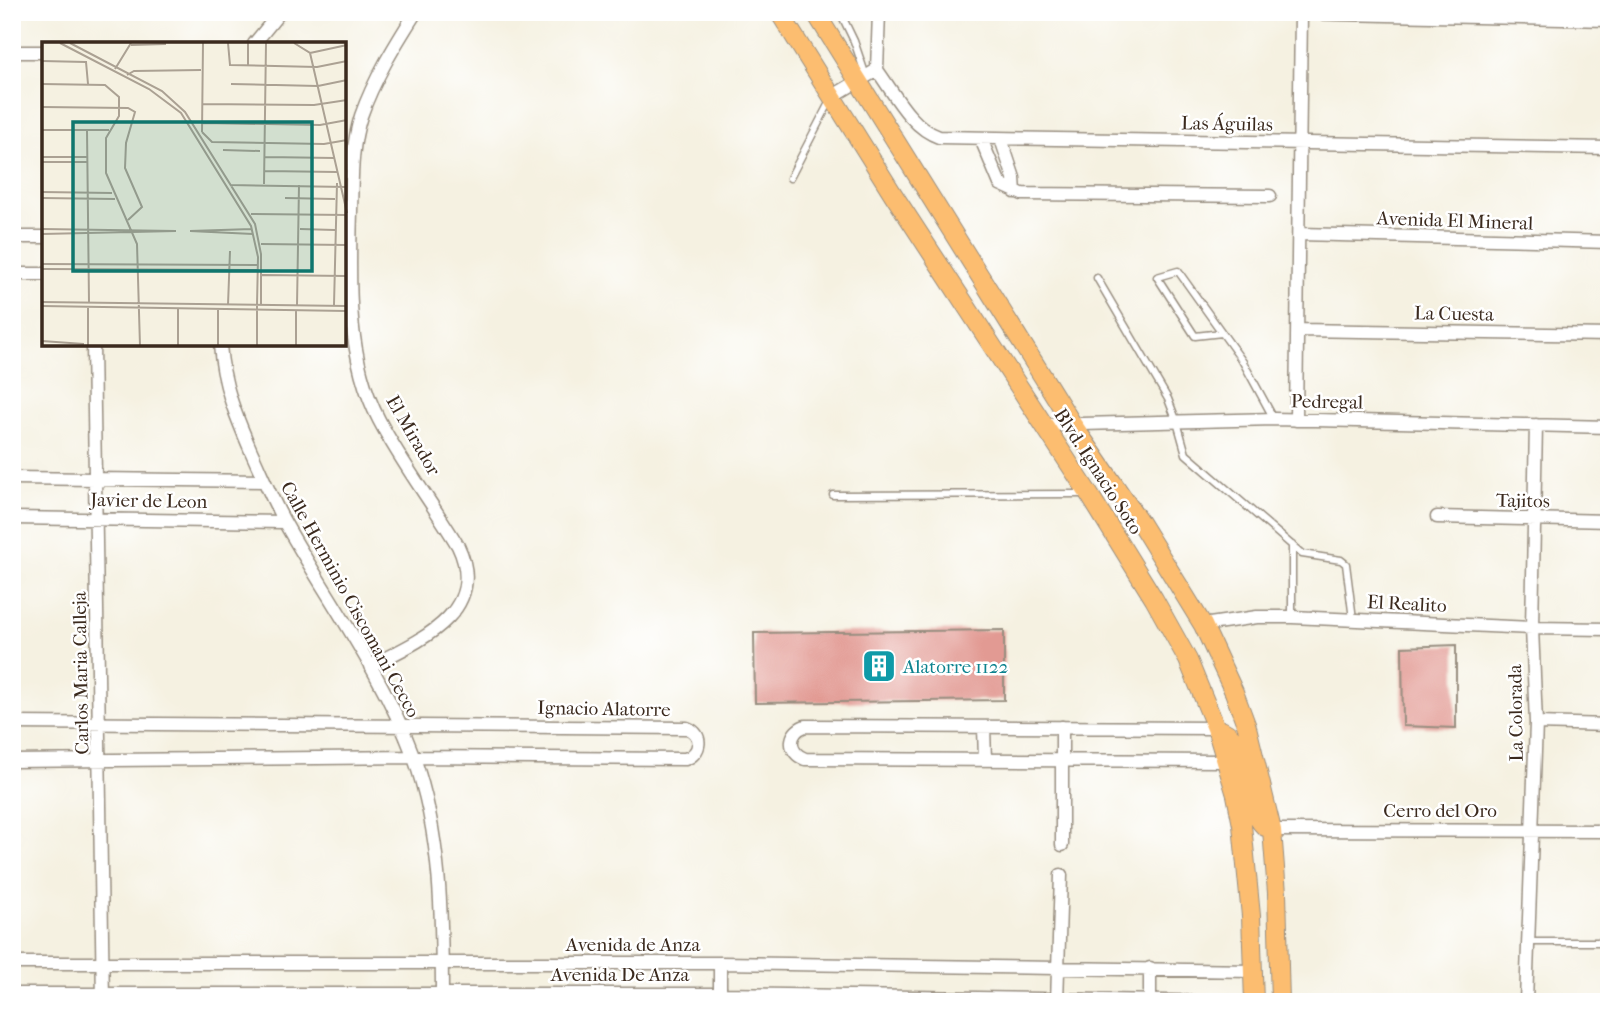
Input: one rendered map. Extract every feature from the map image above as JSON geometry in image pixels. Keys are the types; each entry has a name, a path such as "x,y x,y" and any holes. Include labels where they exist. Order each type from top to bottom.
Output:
{"main road":[{"name":"Blvd. Ignacio Soto","path":"779,12 893,194 1089,494 1188,660 1216,728 1242,825 1250,903 1254,1002"},
{"name":"Blvd. Ignacio Soto","path":"815,12 867,75 1073,425 1139,521 1203,625 1247,727 1272,830 1280,1002"},
{"path":"1216,728 1223,730 1239,748 1258,818 1263,826 1272,830"},
{"path":"1254,971 1264,976 1264,1002"}],"street":[{"path":"256,42 279,12"},
{"name":"El Mirador","path":"370,666 425,638 452,616 463,592 465,576 464,558 458,547 378,419 363,383 352,310 349,256 355,142 372,90 416,12"},
{"path":"833,96 867,75 878,12"},
{"path":"1249,12 1609,20"},
{"path":"1296,420 1301,13"},
{"path":"12,52 42,52"},
{"name":"Las Águilas","path":"867,75 927,133 939,137 1609,148"},
{"path":"981,139 1000,184 1015,191 1031,194 1270,196"},
{"path":"1001,139 1014,178 1015,191"},
{"name":"Avenida El Mineral","path":"1300,234 1609,242"},
{"path":"12,237 42,237"},
{"path":"12,274 42,274"},
{"name":"La Cuesta","path":"1298,330 1609,335"},
{"name":"Carlos Maria Calleja","path":"93,346 103,997"},
{"name":"Calle Herminio Ciscomani Cecco","path":"220,346 223,377 229,399 264,481 284,522 370,666 414,757 433,830 438,864 442,997"},
{"name":"Pedregal","path":"1044,425 1274,419 1609,427"},
{"name":"La Colorada","path":"1526,1002 1536,723 1532,628 1536,425"},
{"name":"Javier de Leon","path":"12,478 264,481"},
{"name":"Tajitos","path":"1437,517 1609,521"},
{"name":"Javier de Leon","path":"12,518 284,522"},
{"name":"El Realito","path":"1203,625 1257,617 1292,617 1609,629"},
{"name":"Ignacio Alatorre","path":"12,723 687,728 698,736 699,743 692,757 685,759 414,757 12,761"},
{"path":"1536,723 1609,725"},
{"path":"1216,728 805,726 797,729 791,742 793,751 805,759 1226,761"},
{"path":"984,727 985,760"},
{"path":"1062,727 1062,845"},
{"name":"Cerro del Oro","path":"1272,830 1609,831"},
{"path":"1057,1000 1061,875"},
{"name":"Avenida de Anza","path":"12,963 720,963 1254,971"},
{"path":"720,963 720,994"},
{"path":"1150,968 1150,999"},
{"name":"Avenida De Anza","path":"12,994 103,997 720,994 1228,1002"}],"lane":[{"path":"840,12 867,75"},
{"path":"790,178 833,96"},
{"path":"1222,333 1195,336 1157,277 1178,271 1243,362 1274,419"},
{"path":"1097,278 1168,399 1186,454 1302,554 1341,560 1346,564 1353,620"},
{"path":"833,495 1089,494"},
{"path":"1292,545 1292,617"},
{"path":"1529,942 1609,942"}],"building":[{"name":"Alatorre 1122","path":"1004,630 1004,700 755,703 754,633"},
{"path":"1456,645 1456,728 1403,726 1402,647"}],"place":[{"name":"Alatorre 1122","path":"879,666"}]}
